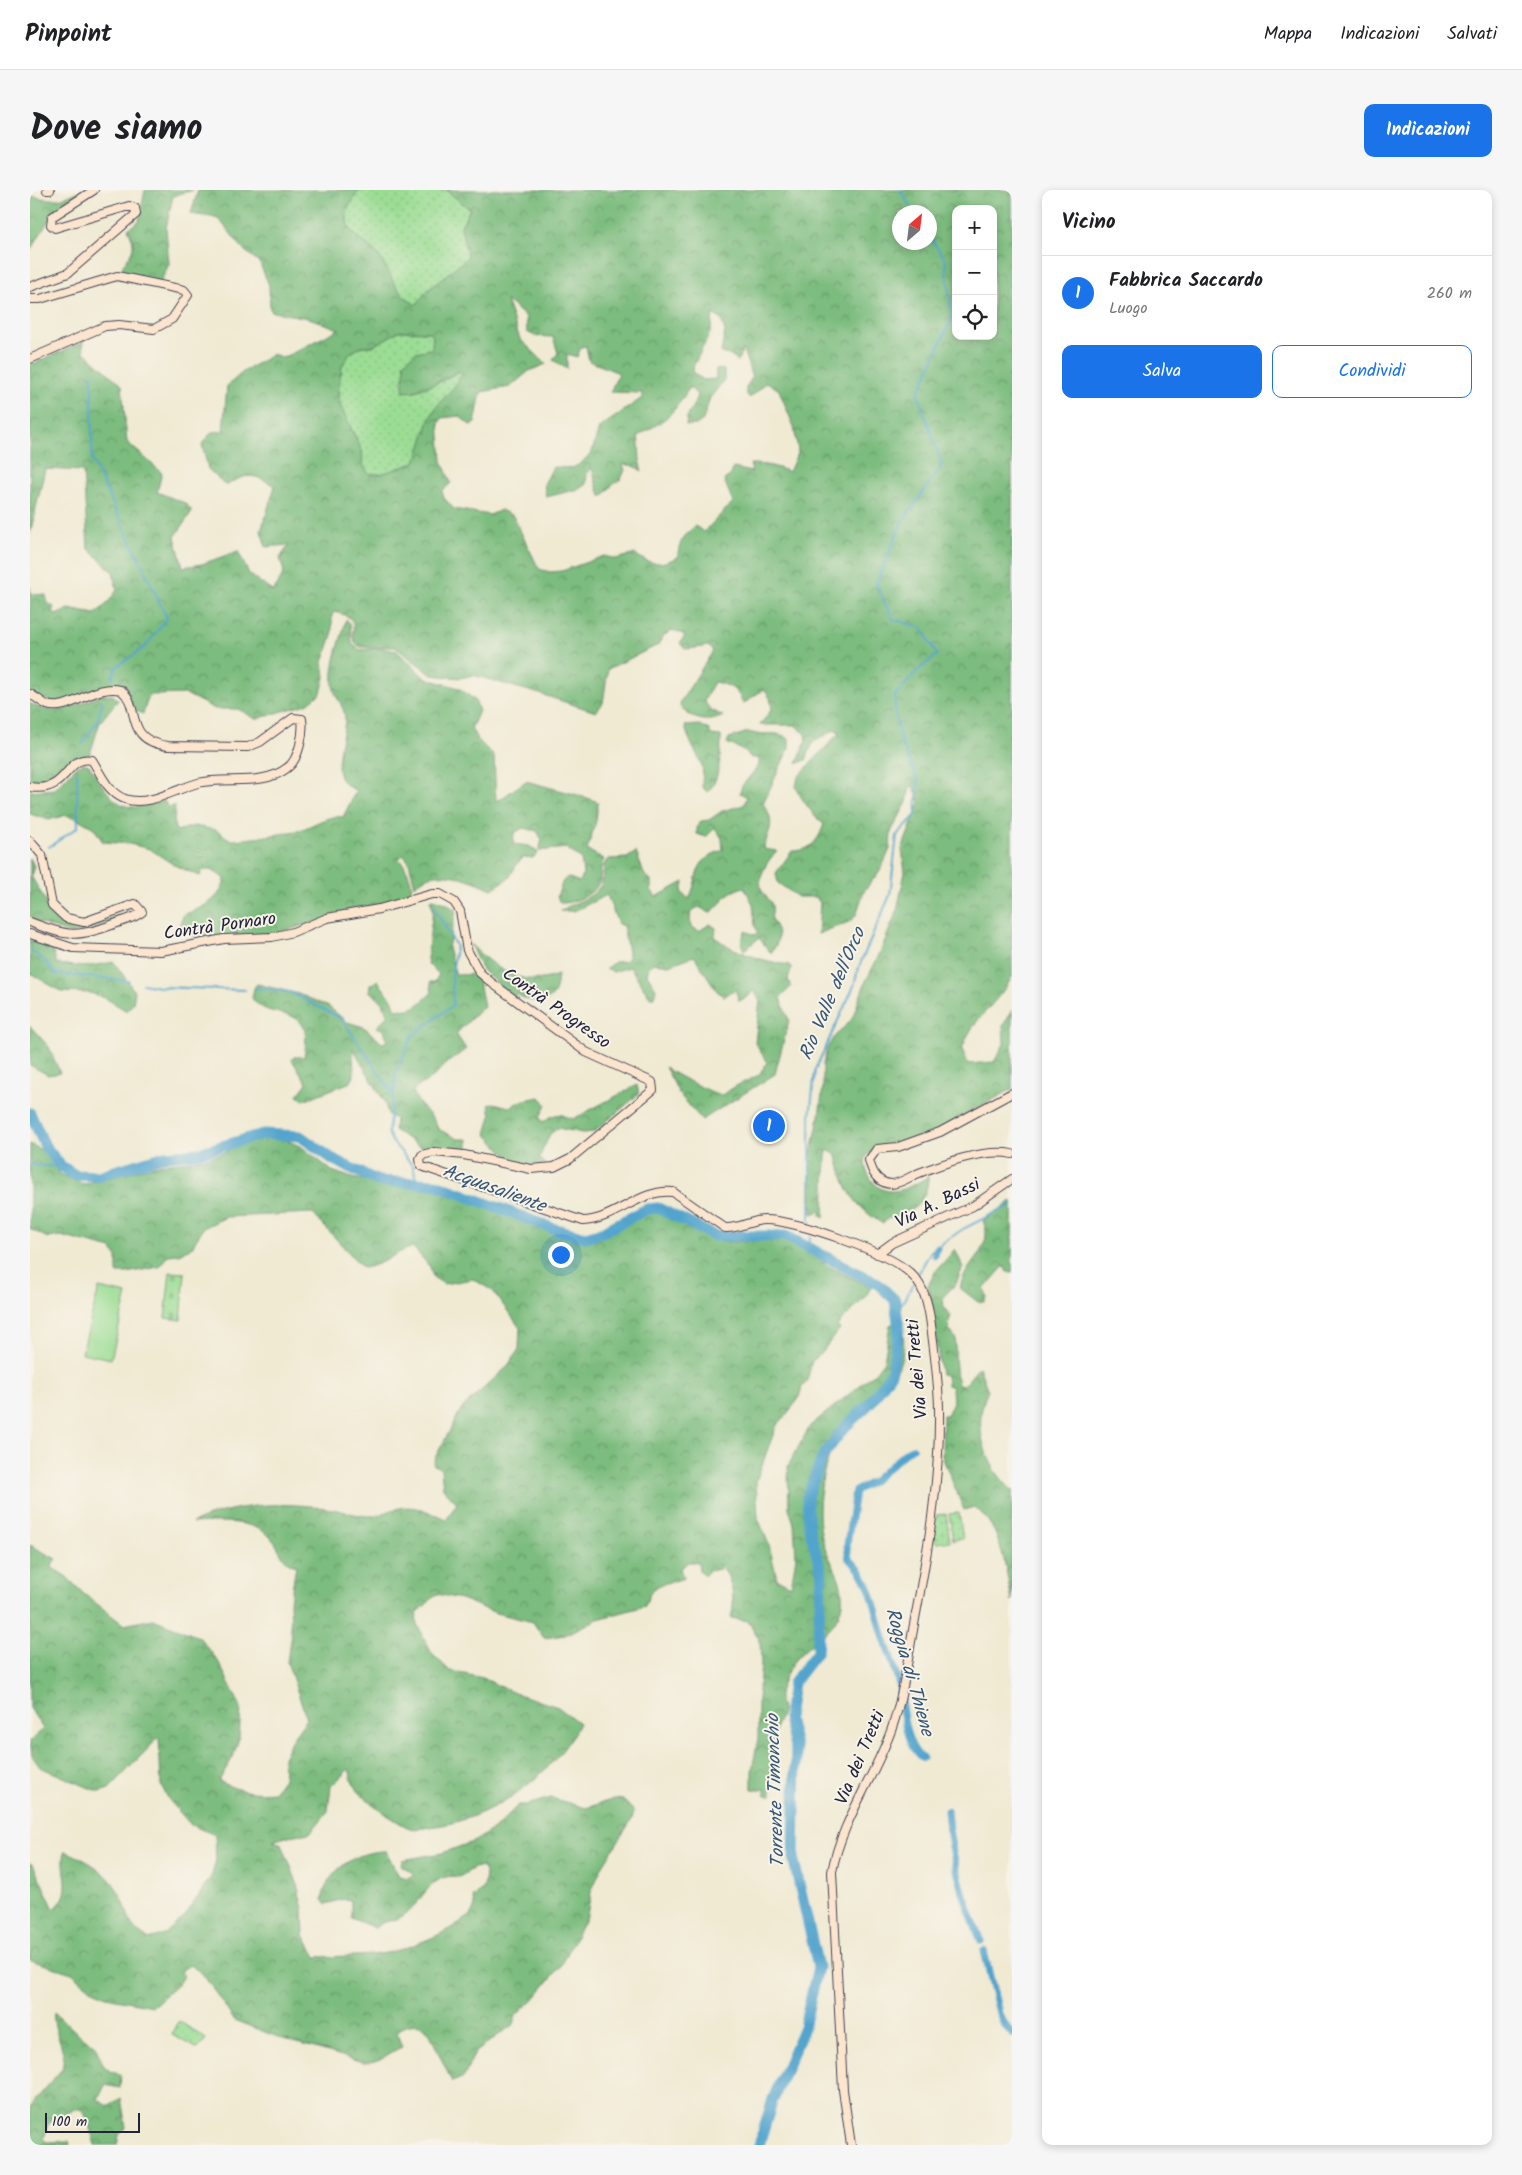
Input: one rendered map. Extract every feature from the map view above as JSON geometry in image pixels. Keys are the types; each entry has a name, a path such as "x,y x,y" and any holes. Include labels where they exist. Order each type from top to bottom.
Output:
{"street":[{"path":"30,287 68,273 136,214 135,208 129,206 56,228 51,225 52,217 60,210 94,190"},
{"path":"30,299 40,299 117,276 184,290 187,298 172,319 154,329 105,326 30,360"},
{"path":"30,694 48,705 57,706 103,688 121,690 127,697 133,720 142,734 158,745 168,746 248,747 260,742 293,718 302,719 298,750 292,763 280,774 266,778 199,783 137,802 113,793 92,760 84,758 79,759 58,783 48,788 30,787"},
{"name":"Contrà Pornaro","path":"30,841 42,856 49,898 52,905 66,918 84,922 135,904 142,912 102,929 75,936 30,922"},
{"name":"Contrà Progresso","path":"412,898 440,894 454,902 464,922 467,950 480,973 553,1030 586,1052 653,1085 653,1090 648,1096 562,1164 544,1169 531,1169 464,1155 434,1152 422,1155 420,1159 422,1166 583,1221 600,1218 653,1194 668,1191 686,1199 725,1228 742,1227 761,1220 772,1220 824,1232"},
{"name":"Contrà Pornaro","path":"30,934 73,948 161,950 224,939 272,937 293,932 327,918 379,909 412,898"},
{"name":"Via A. Bassi","path":"1012,1093 940,1132 898,1147 877,1149 870,1160 876,1177 889,1184 895,1184 945,1162 992,1152 1012,1154"},
{"name":"Via A. Bassi","path":"877,1254 892,1243 973,1206 1012,1180"},
{"name":"Via dei Tretti","path":"824,1232 877,1254 910,1272 921,1287 926,1300 940,1412 933,1514 902,1694 884,1751 840,1843 832,1872 843,2090 851,2145"}],"green space":[{"path":"82,190 95,190 49,220 30,251 30,196 56,199"},
{"path":"145,190 193,190 173,196 166,228 169,264 159,285 119,279 121,270 133,245 128,229 139,221"},
{"path":"198,190 360,190 347,211 348,225 379,256 402,294 416,305 427,291 468,257 461,227 470,209 446,190 1012,190 1012,977 1000,995 978,1020 966,1038 962,1049 968,1064 994,1062 1004,1044 1003,1026 1012,1010 1012,1089 926,1137 876,1151 866,1156 865,1166 871,1179 884,1190 891,1191 906,1188 928,1177 925,1193 917,1206 904,1214 888,1218 883,1224 857,1203 843,1178 837,1156 828,1150 826,1155 824,1218 821,1216 821,1211 812,1214 810,1159 818,1123 823,1087 823,1064 827,1049 834,1037 852,1019 865,983 897,911 905,872 902,849 920,802 913,786 910,787 907,802 891,832 890,849 880,871 864,891 856,915 851,921 818,934 820,903 816,897 798,897 778,883 776,873 792,851 799,851 809,847 822,830 824,824 808,808 796,787 798,777 840,732 834,730 813,742 806,760 797,764 806,741 805,734 795,725 760,725 772,709 770,698 764,689 743,704 738,694 732,688 714,682 704,701 710,709 723,716 706,720 690,715 680,707 681,701 713,651 708,646 684,648 680,643 685,635 673,630 663,636 658,645 608,669 603,703 596,712 473,675 460,678 432,675 395,647 360,647 353,637 353,623 344,615 334,612 332,615 332,635 323,662 325,677 321,693 307,704 256,719 238,709 215,709 186,694 149,695 143,714 133,709 121,689 57,704 30,693 30,587 31,594 46,595 48,604 53,606 56,615 69,609 95,614 107,604 117,590 113,572 88,548 83,471 45,469 30,534 30,365 83,342 84,352 122,385 127,442 162,473 157,492 185,503 192,511 175,537 183,567 202,564 238,551 249,574 273,592 284,572 280,558 289,545 266,547 261,531 275,486 250,476 240,478 226,486 208,469 202,444 212,432 223,431 227,386 243,372 273,354 283,358 339,329 309,318 273,312 270,309 269,285 259,262 244,250 218,218 191,214","holes":["506,300 526,317 527,332 535,336 553,337 558,353 553,360 567,369 567,354 577,357 581,347 586,346 589,361 619,373 610,392 642,393 642,398 599,428 592,452 580,464 572,468 553,467 544,484 546,497 579,489 586,484 587,474 592,468 602,497 613,484 621,479 625,470 623,464 634,466 642,471 638,436 668,416 690,387 698,396 687,417 686,425 696,425 703,420 710,398 724,380 724,370 716,369 716,379 704,380 694,374 693,367 711,331 713,314 721,319 725,331 721,353 729,355 738,361 743,349 752,378 746,387 746,393 750,398 767,382 779,390 794,427 798,451 789,472 760,464 750,464 752,472 733,468 731,475 724,480 733,502 704,532 695,526 691,529 681,543 678,557 672,560 656,563 646,561 635,554 616,559 604,556 562,571 550,572 539,569 513,516 501,510 490,515 454,509 444,498 442,491 451,483 442,461 439,423 442,418 459,416 470,425 475,423 481,392 510,387 529,371 546,364 520,339","399,331 429,332 433,336 432,349 416,352 404,363 404,392 418,390 459,371 462,374 457,384 432,415 414,463 381,474 369,474 363,465 362,451 340,405 338,391 342,366 350,353 363,346 373,346"]},
{"path":"360,190 446,190 470,209 461,227 468,257 427,291 416,305 398,289 379,256 350,230 347,211"},
{"path":"399,331 429,332 433,336 432,349 416,352 401,381 413,392 442,381 460,371 462,374 457,384 432,414 414,463 381,474 368,474 363,465 362,451 340,405 338,392 342,366 350,353 363,346 373,346"},
{"path":"346,619 350,624 352,644 360,650 378,648 397,651 425,678 459,688 475,700 479,711 471,729 478,740 494,756 496,802 526,781 598,802 596,821 587,850 604,859 599,883 592,891 576,900 560,903 557,896 563,881 567,877 580,882 583,874 581,859 566,848 539,851 542,840 537,831 523,828 514,833 513,844 529,846 538,852 533,858 524,857 517,864 509,878 492,889 474,881 442,875 423,879 415,886 409,862 403,855 399,859 405,867 412,887 410,896 269,935 203,941 180,928 183,915 215,898 223,886 225,878 211,870 203,870 200,876 174,865 150,849 130,844 103,842 94,828 76,818 66,815 49,820 30,814 30,791 55,789 77,766 84,763 89,765 113,799 120,803 136,807 163,799 168,807 175,806 174,826 177,831 194,826 216,830 231,840 239,840 296,831 331,817 343,817 356,791 342,781 339,773 338,758 345,719 344,711 334,690 333,681 334,663"},
{"path":"102,695 113,695 118,700 100,722 89,757 77,758 52,782 30,784 30,703 39,708 57,710 75,706"},
{"path":"700,725 709,730 711,735 721,736 720,758 715,782 707,792 702,787 702,765 685,726"},
{"path":"748,732 779,734 789,739 789,748 763,803 771,822 764,849 777,851 764,870 761,886 762,891 772,905 771,919 778,932 778,940 771,953 759,938 744,950 741,943 745,931 755,935 758,932 755,926 753,904 744,887 731,892 710,913 699,907 691,911 691,927 699,931 710,924 716,928 715,937 740,952 760,959 789,965 792,968 788,979 791,987 780,998 789,1020 775,1074 702,1120 680,1095 665,1067 692,1083 722,1095 759,1075 767,1062 755,1043 760,1000 753,990 749,996 739,1001 735,989 724,997 717,991 694,956 669,965 654,963 649,967 647,974 656,989 654,997 650,997 630,967 613,972 606,968 615,962 626,961 629,957 623,926 618,924 607,895 574,911 560,911 588,897 597,890 601,885 604,865 608,859 627,858 636,852 644,874 651,880 651,890 656,897 684,882 682,893 689,899 698,870 702,864 713,854 723,850 722,838 715,828 706,837 697,834 697,828 701,821 709,820 722,811 744,805 747,797 740,793 742,786 759,765 759,758 751,758 745,751 727,743 729,738"},
{"path":"30,858 34,866 31,876 51,910 58,919 67,924 77,926 98,923 129,911 134,911 134,915 72,934 30,920"},
{"path":"433,899 446,903 456,911 448,948 456,975 477,974 484,1006 456,1034 466,1049 440,1069 437,1074 413,1090 418,1101 436,1123 438,1129 458,1139 468,1139 468,1150 438,1146 421,1147 394,1130 396,1119 388,1115 385,1103 353,1048 354,1076 351,1082 304,1100 297,1096 307,1083 292,1060 294,1057 304,1057 306,1038 303,1026 297,1019 270,1011 260,1006 252,998 257,984 299,994 329,1007 347,1022 364,1027 382,1043 388,1041 384,1030 377,1027 387,1016 386,1011 381,1001 369,991 370,985 378,980 392,999 395,1008 401,1009 415,1006 432,992 430,982 435,982 439,974 428,964 427,959 433,909 430,900"},
{"path":"30,940 52,949 57,964 84,967 114,962 135,992 133,1003 127,1011 105,998 90,993 62,992 30,973"},
{"path":"470,944 499,968 521,978 545,979 558,975 554,993 550,998 540,1001 525,999 517,994 513,997 482,970"},
{"path":"30,1026 49,1047 60,1073 48,1075 30,1065"},
{"path":"637,1085 639,1094 594,1132 582,1133 558,1128 550,1134 539,1158 546,1164 526,1166 518,1163 505,1154 486,1134 491,1116 489,1104 494,1103 509,1107 524,1100 540,1097 546,1104 540,1118 543,1122 558,1114 573,1119"},
{"path":"279,1137 302,1147 332,1171 352,1178 386,1184 430,1185 533,1225 585,1239 607,1233 647,1212 654,1211 667,1212 679,1217 722,1241 736,1242 774,1236 790,1239 803,1245 828,1266 871,1287 865,1298 837,1326 840,1329 812,1361 807,1381 802,1387 798,1400 776,1427 756,1481 758,1518 769,1545 777,1579 791,1586 796,1557 794,1524 789,1508 788,1466 810,1426 875,1373 884,1361 890,1325 900,1320 903,1336 903,1351 893,1378 875,1402 837,1442 826,1465 819,1502 820,1527 826,1550 840,1582 842,1603 834,1623 796,1659 782,1684 779,1697 782,1713 776,1728 773,1747 771,1796 765,1795 765,1789 752,1789 752,1771 758,1738 760,1640 748,1621 731,1618 733,1604 732,1589 727,1575 719,1564 720,1569 709,1571 704,1576 699,1571 698,1562 688,1562 680,1569 684,1578 659,1585 651,1592 645,1606 598,1619 565,1635 544,1638 533,1622 496,1613 461,1599 437,1594 417,1613 416,1622 432,1654 450,1671 483,1678 512,1692 558,1707 579,1723 569,1742 555,1760 538,1776 520,1791 499,1804 457,1822 423,1828 413,1829 404,1826 372,1804 355,1787 349,1769 331,1786 328,1811 310,1833 289,1836 273,1841 282,1844 296,1880 303,1909 304,1935 316,1957 369,1955 386,1953 406,1947 433,1937 457,1925 473,1910 475,1904 473,1897 484,1889 486,1874 482,1866 474,1868 459,1877 449,1876 441,1879 434,1883 404,1915 375,1928 351,1918 351,1900 344,1899 326,1904 322,1900 325,1889 336,1871 353,1859 364,1854 386,1851 399,1876 408,1878 414,1874 401,1865 402,1860 442,1853 475,1841 499,1825 518,1805 527,1805 551,1798 586,1808 614,1799 623,1800 634,1811 632,1819 602,1867 591,1892 587,1915 561,1966 533,2000 515,2016 514,2024 475,2052 464,2077 452,2082 429,2032 421,2025 407,2025 401,2028 397,2034 402,2047 375,2061 363,2062 280,2038 234,2020 202,1973 190,1965 180,1971 183,1976 178,1984 153,2006 111,1998 91,1989 72,1973 30,1960 30,1863 33,1864 54,1909 61,1902 66,1889 65,1851 92,1864 113,1883 133,1926 148,1939 164,1935 185,1916 212,1875 216,1860 215,1835 191,1825 169,1800 161,1785 159,1737 109,1789 99,1792 40,1767 32,1756 30,1741 43,1729 30,1708 30,1545 56,1559 51,1567 67,1577 84,1594 124,1625 153,1619 199,1637 218,1661 241,1707 239,1738 233,1757 219,1781 246,1791 259,1793 274,1792 284,1779 283,1758 292,1739 307,1719 287,1662 291,1633 290,1601 296,1566 284,1558 271,1538 255,1527 234,1523 192,1523 225,1511 279,1505 314,1506 369,1516 412,1507 447,1519 457,1503 443,1488 441,1469 433,1464 436,1456 462,1408 507,1367 519,1349 520,1328 493,1291 473,1279 444,1284 433,1277 430,1267 413,1247 376,1265 363,1268 312,1213 226,1217 203,1228 192,1247 179,1254 168,1255 159,1267 126,1273 117,1273 117,1258 112,1249 61,1236 48,1238 30,1229 30,1144 47,1153 60,1174 84,1184 162,1164 204,1159 223,1153 241,1143 261,1138"},
{"path":"1012,1201 1012,1272 1007,1272 1004,1266 984,1289 987,1296 984,1302 978,1302 960,1288 963,1279 978,1255 985,1239 986,1231 983,1221"},
{"path":"955,1249 963,1267 956,1284 943,1297 944,1308 951,1316 949,1328 956,1338 956,1363 959,1386 965,1384 979,1367 988,1391 981,1417 984,1444 994,1469 1012,1490 1012,1601 1005,1562 997,1537 984,1515 974,1507 964,1510 942,1456 943,1415 947,1415 953,1403 952,1387 947,1385 946,1375 941,1374 928,1286 935,1272"},
{"path":"170,1272 185,1273 181,1320 165,1318"},
{"path":"99,1288 127,1294 111,1359 82,1353"},
{"path":"959,1513 963,1539 953,1540 949,1514"},
{"path":"946,1514 950,1541 938,1543 932,1539 936,1515"},
{"path":"54,2012 95,2046 104,2066 111,2072 121,2074 120,2088 105,2085 98,2100 109,2106 121,2098 126,2128 119,2135 117,2145 95,2145 87,2118 81,2109 75,2109 48,2124 44,2139 47,2142 69,2141 70,2145 30,2145 30,2110 34,2102 62,2069 63,2053 55,2025"},
{"path":"179,2021 206,2039 198,2049 172,2035"}],"waterway":[{"path":"900,190 910,205"},
{"path":"810,1225 810,1117 815,1070 854,986 858,969 890,895 897,835 916,815 918,780 901,742 895,712 895,696 917,671 937,655 922,628 893,619 876,584 901,524 942,465 918,394 952,317 945,259 937,248"},
{"path":"92,375 92,460 167,618 145,647 116,667 112,678"},
{"path":"82,744 98,721 102,702"},
{"path":"49,847 78,827 77,772"},
{"path":"417,1182 413,1166 391,1140 388,1132 396,1073 413,1035 453,1005 452,974 456,946 434,907"},
{"path":"30,950 44,960 56,974 129,981"},
{"path":"143,984 159,987 245,990"},
{"path":"256,988 290,992 342,1019 392,1092"},
{"name":"Acquasaliente","path":"30,1113 45,1146 61,1166 75,1175 98,1176 165,1156 199,1153 263,1134 300,1136 334,1160 378,1181 435,1184 552,1228 586,1237 602,1232 647,1209 658,1208 715,1236 786,1236 878,1284 895,1300 899,1329 891,1373 870,1403 844,1428 823,1456 807,1497 809,1527 822,1574 817,1652 793,1683 788,1718 796,1750 794,1861 818,1967 804,2027 773,2099 759,2145"},
{"path":"30,1165 63,1167"},
{"path":"917,1276 931,1251 963,1229 1012,1204"},
{"name":"Rio Valle dell'Orco","path":"810,1237 810,1247"},
{"name":"Roggia di Thiene","path":"935,1255 937,1248"},
{"path":"897,1311 914,1283"},
{"name":"Roggia di Thiene","path":"913,1448 872,1482 855,1491 847,1545 849,1559 863,1575 872,1597 897,1676 908,1735 917,1753 923,1758"},
{"name":"Roggia di Thiene","path":"947,1811 951,1844 959,1877 981,1941"},
{"name":"Roggia di Thiene","path":"984,1951 999,2013 1002,2021 1012,2034"}],"place":[{"name":"Fabbrica Saccardo","path":"769,1126"}],"water label":[{"name":"Torrente Timonchio","path":"776,1791"}]}
